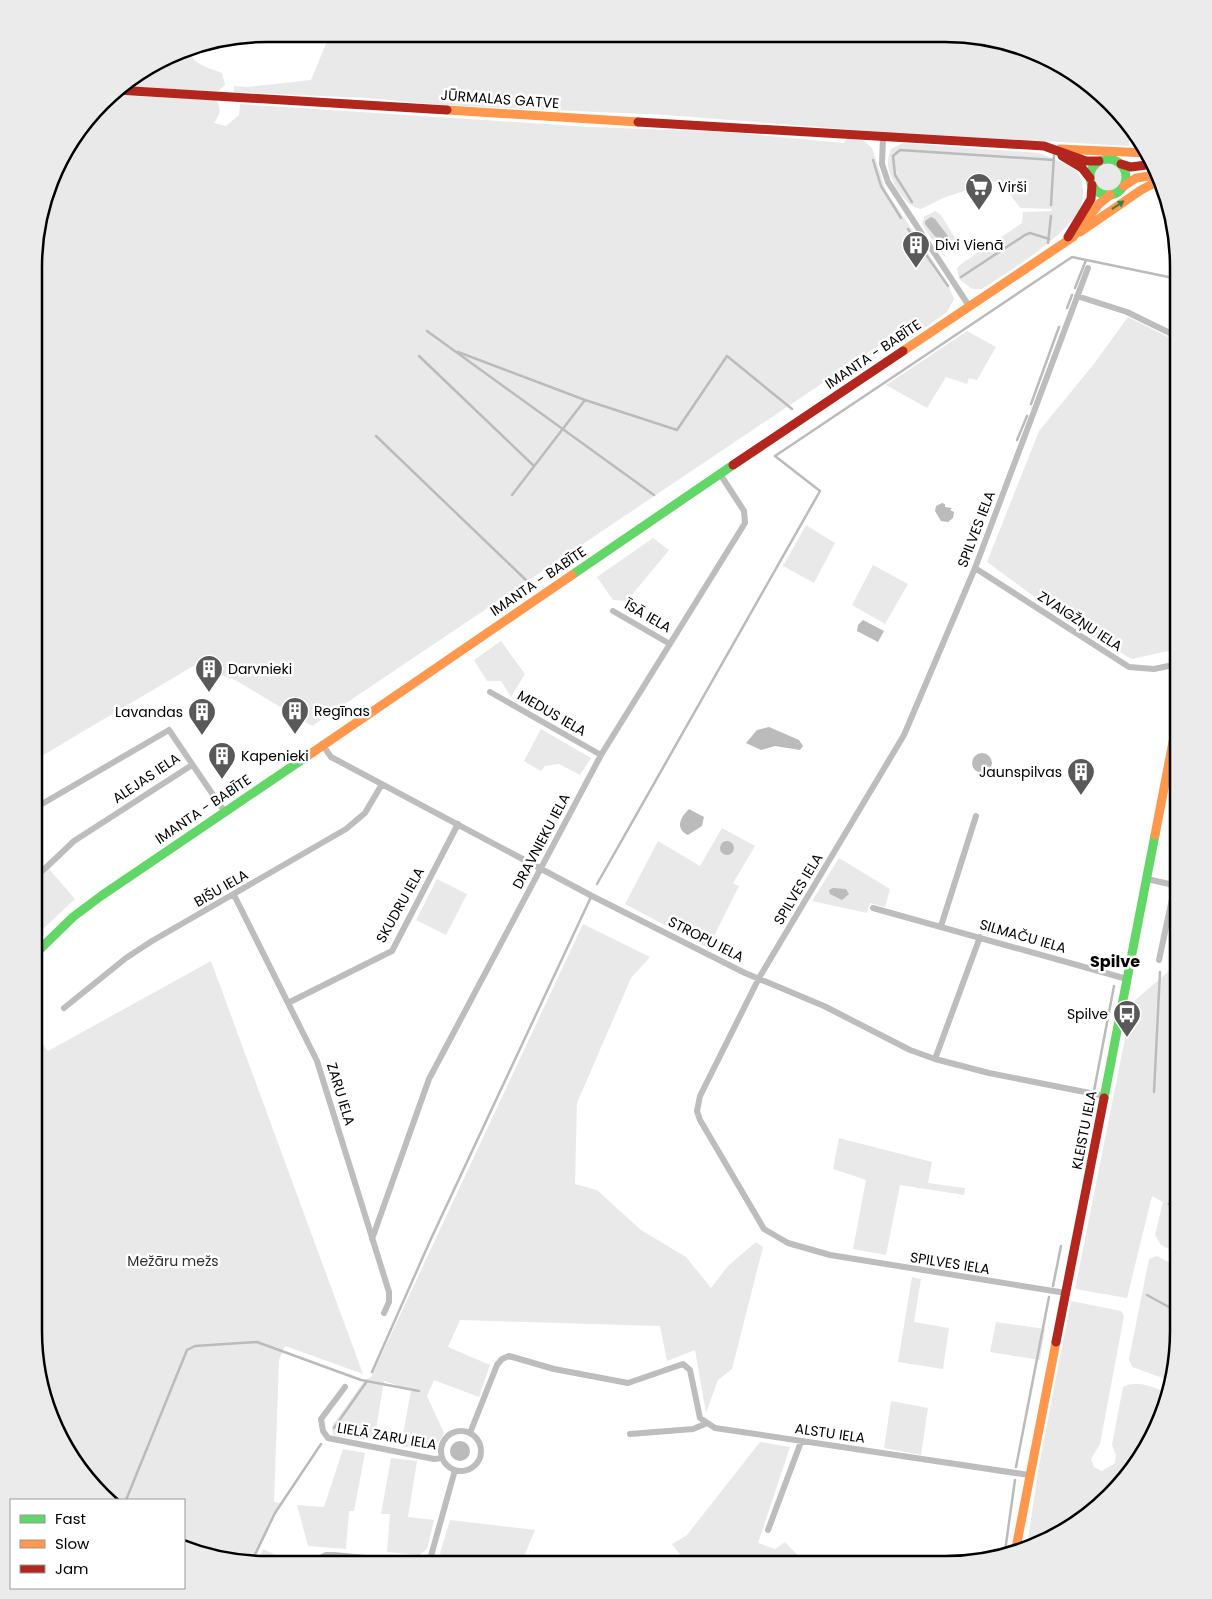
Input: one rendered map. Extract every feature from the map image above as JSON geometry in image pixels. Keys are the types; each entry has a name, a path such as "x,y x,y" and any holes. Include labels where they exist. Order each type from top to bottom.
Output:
{"main road":[{"name":"JŪRMALAS GATVE","path":"129,91 1044,146 1052,148"},
{"path":"1052,148 1138,152"},
{"path":"1052,148 1086,161 1108,159 1131,167 1145,165"},
{"path":"1052,148 1082,168 1098,192 1110,195 1118,192 1136,178 1149,176"},
{"path":"1091,182 1092,168 1099,161"},
{"path":"1121,164 1126,172 1124,186"},
{"name":"IMANTA - BABĪTE","path":"1065,242 1091,199 1091,182"},
{"path":"1080,232 1140,190 1153,184"},
{"name":"IMANTA - BABĪTE","path":"42,948 88,905 322,744 1080,232 1099,202 1110,195"},
{"name":"KLEISTU IELA","path":"1017,1545 1170,758"}],"street":[{"path":"883,137 882,164 888,182 970,306"},
{"name":"SPILVES IELA","path":"1066,1293 830,1255 788,1243 764,1229 704,1128 697,1111 700,1096 759,978 904,735 975,568 1088,268"},
{"path":"1077,296 1127,312 1170,333"},
{"name":"DRAVNIEKU IELA","path":"372,1239 429,1078 601,755 745,523 744,511 720,474"},
{"name":"ZVAIGŽŅU IELA","path":"975,568 1128,667 1154,669 1170,666"},
{"name":"ĪSĀ IELA","path":"613,611 670,644"},
{"name":"MEDUS IELA","path":"490,692 601,755"},
{"name":"ALEJAS IELA","path":"42,804 168,730 192,765 74,841 42,871"},
{"name":"STROPU IELA","path":"322,744 331,756 592,896 759,978 824,1006 910,1050 935,1059 990,1073 1105,1096"},
{"path":"192,765 224,812"},
{"name":"BIŠU IELA","path":"64,1008 126,958 346,829 365,814 382,784"},
{"path":"941,926 976,816"},
{"name":"SKUDRU IELA","path":"288,1003 392,951 458,824"},
{"path":"1147,879 1170,884"},
{"name":"ZARU IELA","path":"234,895 317,1060 389,1292 389,1302 384,1313"},
{"name":"SILMAČU IELA","path":"873,908 1127,979"},
{"path":"1159,960 1170,911"},
{"path":"935,1059 980,937"},
{"path":"431,1556 455,1470 465,1471 474,1467 480,1459 481,1449 478,1439 470,1433 497,1366 502,1359 509,1356 554,1369 628,1383 683,1364 690,1370 700,1418 705,1424"},
{"name":"LIELĀ ZARU IELA","path":"346,1387 322,1418 323,1431 328,1438 434,1459 442,1458"},
{"name":"ALSTU IELA","path":"630,1434 693,1429 705,1424 715,1428 801,1442 1029,1475"},
{"name":"LIELĀ ZARU IELA","path":"455,1470 447,1465 442,1458 441,1448 445,1440 452,1434 461,1431 470,1433"},
{"path":"768,1530 801,1442"},
{"path":"324,1556 337,1556"}],"green space":[{"path":"327,42 944,42 974,44 1017,54 1069,80 1093,98 1114,119 1129,139 1129,146 869,131 667,115 443,105 366,98 234,92 234,86 247,87 311,80"},
{"path":"191,56 197,62 222,73 225,85 218,91 133,87 155,73"},
{"path":"122,96 216,100 220,112 214,123 226,126 239,115 240,104 591,127 727,132 844,143 847,138 863,140 872,148 886,191 947,282 954,299 947,312 911,338 903,329 312,726 237,681 195,665 42,756 42,268 44,238 54,195 66,168 80,143 98,119 119,98"},
{"path":"903,143 1039,153 1066,165 1079,175 1083,188 1083,199 1080,208 1071,222 1060,233 1034,254 982,289 972,289 959,279 957,268 961,264 1022,223 1023,212 1051,211 1052,209 1020,208 1002,183 995,181 943,198 921,209 915,207 899,192 889,170 888,160 891,149"},
{"path":"1108,162 1119,166 1123,177 1119,188 1108,192 1097,188 1093,177 1097,166"},
{"path":"935,211 941,215 960,246 960,250 953,240 941,250 947,258 939,251 922,224 924,217"},
{"path":"1128,317 1170,338 1170,650 1132,659 1077,628 987,562 1039,431 1093,365"},
{"path":"967,331 996,347 977,380 969,378 967,384 946,377 927,408 886,385"},
{"path":"806,525 835,543 814,583 783,566"},
{"path":"653,538 669,550 627,601 613,600 597,577"},
{"path":"873,565 908,584 885,624 852,605"},
{"path":"501,641 525,674 511,697 501,681 487,681 474,660"},
{"path":"541,729 591,758 580,775 559,764 545,766 541,771 524,761"},
{"path":"722,828 755,846 733,883 739,886 708,948 625,904 658,841 700,866"},
{"path":"839,858 890,889 885,907 870,903 867,913 812,901"},
{"path":"49,869 75,899 42,930 42,876"},
{"path":"437,879 467,894 446,935 416,920"},
{"path":"583,924 650,957 631,978 577,1103 575,1184 597,1190 641,1230 686,1257 711,1288 728,1266 756,1242 763,1247 732,1369 718,1380 706,1413 695,1350 667,1361 660,1326 460,1320 448,1347 490,1365 479,1397 434,1380 427,1396 444,1433 436,1445 427,1449 401,1446 411,1390 384,1381 374,1441 333,1435 332,1426 365,1380 371,1377"},
{"name":"Mežāru mežs","path":"211,961 363,1374 285,1346 279,1360 274,1502 281,1503 254,1556 238,1555 210,1549 185,1540 185,1499 117,1499 98,1480 80,1456 54,1404 44,1361 42,1331 42,1043 48,1051"},
{"path":"1170,970 1170,1250 1161,1245 1155,1235 1163,1202 1152,1196 1127,1298 1075,1289 1132,1003"},
{"path":"839,1138 932,1162 928,1183 965,1188 964,1195 900,1185 886,1255 853,1249 866,1180 833,1169"},
{"path":"1157,1256 1170,1263 1170,1331 1168,1361 1164,1379 1132,1367 1129,1359 1149,1259"},
{"path":"912,1277 921,1279 914,1322 949,1328 943,1369 898,1362"},
{"path":"1071,1301 1121,1311 1124,1316 1100,1444 1091,1459 1094,1467 1102,1471 1115,1463 1116,1455 1112,1445 1123,1387 1140,1384 1162,1391 1146,1431 1132,1456 1114,1480 1093,1501 1069,1519 1028,1540 1038,1471"},
{"path":"996,1322 1045,1329 1040,1360 990,1352"},
{"path":"891,1401 928,1408 921,1455 884,1448"},
{"path":"760,1442 790,1447 758,1543 775,1549 785,1542 798,1556 681,1556 672,1544 687,1535"},
{"path":"343,1449 365,1453 354,1511 349,1511 346,1549 308,1546 297,1505 324,1507"},
{"path":"391,1458 417,1461 408,1517 434,1520 427,1549 419,1555 387,1552 390,1514 381,1514"},
{"path":"450,1520 535,1530 524,1556 442,1556 440,1553"},
{"path":"263,1549 278,1556 268,1556 260,1556"}],"shaded area":[{"path":"931,217 935,219 948,236 948,241 942,245 925,224 925,221"},
{"path":"942,503 945,504 945,507 952,508 950,510 954,512 953,518 948,522 941,521 935,511 936,506"},
{"path":"863,620 884,631 878,642 857,631 858,625"},
{"path":"769,727 799,740 803,746 800,750 775,746 761,750 746,743 757,730"},
{"path":"982,753 989,756 992,763 989,770 982,773 975,770 972,763 975,756"},
{"path":"689,809 704,817 702,826 688,835 681,829 680,822"},
{"path":"727,841 732,843 734,848 732,853 727,855 722,853 720,848 722,843"},
{"path":"833,888 846,889 849,894 842,900 830,894 829,890"},
{"path":"460,1441 467,1444 470,1451 467,1458 460,1461 453,1458 450,1451 453,1444"}],"waterway":[{"path":"912,202 895,175 893,156 900,150 1054,160"},
{"path":"1051,205 1054,155"},
{"path":"873,160 881,186 901,218"},
{"path":"1048,243 1051,216"},
{"path":"908,229 948,286"},
{"path":"961,277 1025,235 1030,233 1049,239"},
{"path":"597,884 820,491 775,456 1072,257 1170,277"},
{"path":"1075,288 1086,260"},
{"path":"1067,308 1072,295"},
{"path":"1031,404 1059,327"},
{"path":"427,331 654,495"},
{"path":"458,352 585,400 677,430 727,356 792,409"},
{"path":"419,356 534,466"},
{"path":"512,495 585,400"},
{"path":"1017,440 1027,416"},
{"path":"376,436 528,582"},
{"path":"372,1372 430,1241 591,897"},
{"path":"1154,1092 1160,972"},
{"path":"1094,1091 1114,986"},
{"path":"1053,1286 1061,1246"},
{"path":"1147,1295 1170,1308"},
{"path":"1016,1467 1049,1297"},
{"path":"126,1499 187,1350 195,1346 257,1342 361,1380 419,1391"},
{"path":"334,1428 367,1381"},
{"path":"254,1556 275,1513 321,1444"},
{"path":"1005,1548 1015,1480"}],"traffic: fast":[{"path":"1108,159 1115,160 1121,164 1125,170 1126,177 1125,184 1121,190 1115,194 1108,195 1101,194 1095,190 1091,184 1090,177 1091,170 1095,164 1101,160 1108,159"},
{"path":"572,575 733,465"},
{"path":"42,947 73,917 101,896 306,757"},
{"path":"1104,1098 1155,835"}],"traffic: slow":[{"path":"447,110 638,122"},
{"path":"1060,149 1138,153"},
{"path":"1124,186 1136,178 1149,176"},
{"path":"1080,232 1153,184"},
{"path":"903,351 1073,237 1099,204 1110,195"},
{"path":"306,757 572,575"},
{"path":"1155,835 1170,757"},
{"path":"1017,1545 1056,1342"}],"traffic: jam":[{"path":"129,91 447,110"},
{"path":"638,122 1044,146 1086,161 1099,161"},
{"path":"1062,156 1082,168 1090,178"},
{"path":"1121,164 1131,167 1145,165"},
{"path":"1068,237 1091,199 1092,185"},
{"path":"733,465 903,351"},
{"path":"1056,1342 1104,1098"}],"place":[{"name":"Virši","path":"979,211"},
{"name":"Divi Vienā","path":"916,269"},
{"name":"Darvnieki","path":"209,693"},
{"name":"Regīnas","path":"295,735"},
{"name":"Lavandas","path":"202,736"},
{"name":"Kapenieki","path":"222,780"},
{"name":"Jaunspilvas","path":"1081,796"},
{"name":"Spilve","path":"1127,1038"}],"district":[{"name":"Spilve","path":"1115,961"}]}
